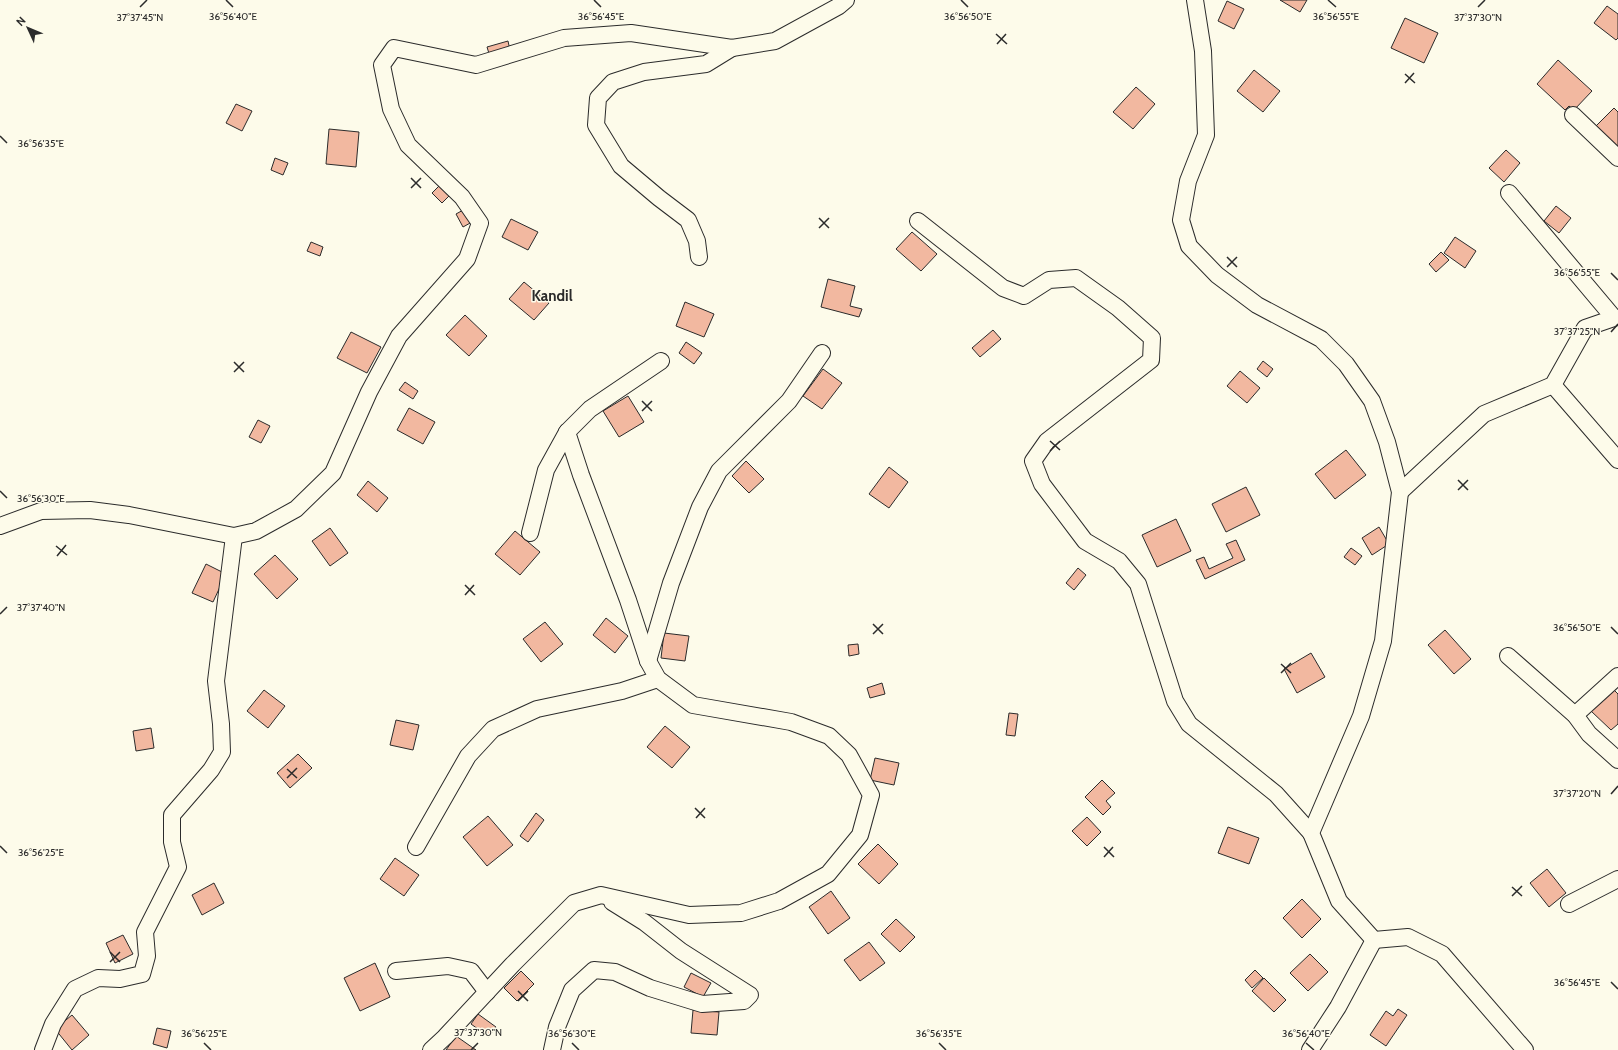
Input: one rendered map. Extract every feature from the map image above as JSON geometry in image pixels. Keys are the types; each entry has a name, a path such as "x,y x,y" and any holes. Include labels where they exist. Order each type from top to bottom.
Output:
{"street":[{"path":"0,526 41,511 90,510 129,515 234,536 256,531 296,509 333,473 369,392 399,336 467,259 480,223 462,197 408,145 391,110 382,65 394,48 476,65 564,38 631,33 732,48 775,41 839,6 846,0"},
{"path":"1195,0 1203,51 1206,135 1188,181 1181,220 1189,246 1217,275 1257,305 1321,339 1346,364 1372,401 1387,442 1400,492 1383,641 1361,716 1310,833"},
{"path":"699,257 697,241 688,220 621,166 596,125 598,98 613,82 644,72 706,64 732,48"},
{"path":"1573,115 1618,158"},
{"path":"1400,492 1484,414 1553,385 1585,328 1616,316 1509,193"},
{"path":"918,221 1003,288 1024,296 1049,280 1076,278 1118,308 1152,338 1151,360 1047,441 1033,460 1042,484 1085,541 1119,561 1138,584 1175,701 1189,724 1276,794 1310,833 1339,901 1374,940"},
{"path":"648,661 671,583 700,506 719,471 789,401 822,353"},
{"path":"530,533 546,470 567,432 590,409 661,361"},
{"path":"1553,385 1618,460"},
{"path":"431,1050 574,903 601,895 689,915 741,913 779,901 828,874 860,835 871,795 848,755 829,736 791,722 693,706 658,679 648,661 628,600 580,475 567,432"},
{"path":"43,1050 53,1024 75,989 98,978 120,979 142,974 146,956 145,932 178,866 172,842 172,814 211,770 222,752 221,724 216,681 234,536"},
{"path":"1508,656 1575,715 1589,734 1618,760"},
{"path":"1575,715 1618,676"},
{"path":"416,847 468,756 493,729 537,709 622,691 658,679"},
{"path":"1569,904 1618,879"},
{"path":"552,1050 557,1027 572,990 594,970 615,972 650,988 702,1004 744,1001 750,995 681,951 644,922 601,895"},
{"path":"1374,940 1408,937 1442,954 1526,1050"},
{"path":"1310,1050 1338,1007 1374,940"},
{"path":"396,971 448,966 471,971 488,992"}],"building":[{"path":"1280,0 1307,0 1300,12"},
{"path":"1227,1 1244,9 1234,29 1218,21"},
{"path":"1607,6 1618,14 1618,38 1616,40 1594,23"},
{"path":"1405,18 1438,33 1424,63 1391,48"},
{"path":"508,41 511,55 491,60 487,47"},
{"path":"1558,60 1592,91 1574,110 1569,106 1565,110 1537,84"},
{"path":"1254,70 1280,91 1263,112 1237,91"},
{"path":"1136,87 1155,104 1133,129 1113,112"},
{"path":"236,104 252,111 242,131 226,123"},
{"path":"1614,108 1618,112 1618,151 1593,129"},
{"path":"329,129 359,132 356,167 326,164"},
{"path":"1506,150 1520,163 1504,182 1489,168"},
{"path":"275,158 288,163 283,175 271,170"},
{"path":"441,184 451,194 442,203 432,193"},
{"path":"1556,206 1571,218 1559,233 1544,221"},
{"path":"465,209 472,222 463,227 456,214"},
{"path":"511,219 538,232 528,250 502,237"},
{"path":"912,232 937,254 921,271 896,249"},
{"path":"1455,237 1476,251 1465,268 1444,253"},
{"path":"311,242 323,247 320,256 307,251"},
{"path":"1441,252 1449,260 1436,272 1429,264"},
{"path":"828,279 855,286 850,306 862,309 859,317 821,307"},
{"path":"524,282 549,303 534,320 509,299"},
{"path":"685,302 714,314 704,337 676,326"},
{"path":"465,315 487,336 469,356 446,335"},
{"path":"993,330 1001,339 980,357 972,348"},
{"path":"351,332 381,347 367,373 337,358"},
{"path":"686,342 702,353 694,364 679,353"},
{"path":"1263,361 1273,369 1267,377 1257,369"},
{"path":"823,369 842,383 822,409 803,396"},
{"path":"1240,371 1260,388 1247,403 1227,386"},
{"path":"405,382 418,391 413,399 399,390"},
{"path":"628,396 644,422 619,437 603,411"},
{"path":"409,408 435,422 423,444 397,430"},
{"path":"258,420 270,426 261,443 249,437"},
{"path":"1346,450 1366,475 1335,499 1315,474"},
{"path":"746,461 764,479 749,493 732,476"},
{"path":"889,467 908,482 889,508 869,494"},
{"path":"368,481 388,498 377,512 357,495"},
{"path":"1246,487 1260,515 1226,532 1212,504"},
{"path":"1176,519 1191,551 1157,567 1142,535"},
{"path":"1379,527 1389,544 1372,555 1362,538"},
{"path":"330,528 348,553 330,566 312,541"},
{"path":"515,531 540,552 520,575 495,554"},
{"path":"1236,540 1245,560 1205,579 1196,560 1204,557 1209,569 1233,558 1226,544"},
{"path":"1351,548 1362,556 1355,565 1344,557"},
{"path":"275,555 298,579 277,599 254,574"},
{"path":"206,564 226,574 213,602 192,593"},
{"path":"1078,568 1086,575 1074,590 1066,583"},
{"path":"606,618 628,636 615,653 593,635"},
{"path":"545,622 563,644 541,662 523,639"},
{"path":"1445,630 1471,659 1454,674 1428,645"},
{"path":"664,633 689,636 685,661 661,658"},
{"path":"858,644 859,654 849,656 848,645"},
{"path":"1311,653 1325,677 1297,693 1284,669"},
{"path":"882,683 885,694 870,698 867,688"},
{"path":"1612,688 1618,694 1618,724 1611,730 1591,711"},
{"path":"264,690 285,706 268,728 247,711"},
{"path":"1009,713 1018,714 1015,736 1006,735"},
{"path":"396,720 419,725 413,750 390,745"},
{"path":"665,726 690,747 672,768 647,747"},
{"path":"151,728 154,748 136,751 133,731"},
{"path":"298,754 312,768 290,788 277,773"},
{"path":"875,758 899,763 894,785 870,780"},
{"path":"1102,780 1115,793 1106,801 1111,807 1103,815 1085,797"},
{"path":"536,813 544,820 528,842 520,836"},
{"path":"488,816 513,845 487,866 463,837"},
{"path":"1087,817 1101,832 1087,846 1072,831"},
{"path":"1228,827 1259,838 1249,864 1218,853"},
{"path":"878,844 898,864 879,884 858,864"},
{"path":"395,858 419,875 404,896 380,879"},
{"path":"1547,869 1566,893 1549,907 1530,883"},
{"path":"214,883 224,903 202,915 192,895"},
{"path":"831,891 850,918 828,934 809,907"},
{"path":"1302,899 1321,919 1302,938 1283,918"},
{"path":"896,919 915,937 900,952 881,934"},
{"path":"123,935 133,954 115,963 106,943"},
{"path":"869,942 885,963 860,981 844,960"},
{"path":"1310,954 1328,972 1308,991 1290,973"},
{"path":"375,963 390,997 360,1011 344,978"},
{"path":"1255,970 1263,978 1252,988 1245,980"},
{"path":"521,971 534,984 517,1001 504,988"},
{"path":"691,973 711,983 703,997 684,987"},
{"path":"1264,978 1286,1000 1274,1012 1252,991"},
{"path":"1398,1009 1407,1015 1386,1046 1370,1035 1386,1011 1393,1016"},
{"path":"693,1010 719,1012 717,1035 691,1033"},
{"path":"478,1014 496,1027 489,1037 471,1024"},
{"path":"72,1015 89,1035 72,1050 55,1029"},
{"path":"157,1028 171,1031 167,1048 153,1044"},
{"path":"456,1036 476,1050 446,1050"}],"district":[{"name":"Kandil","path":"552,296"}]}
